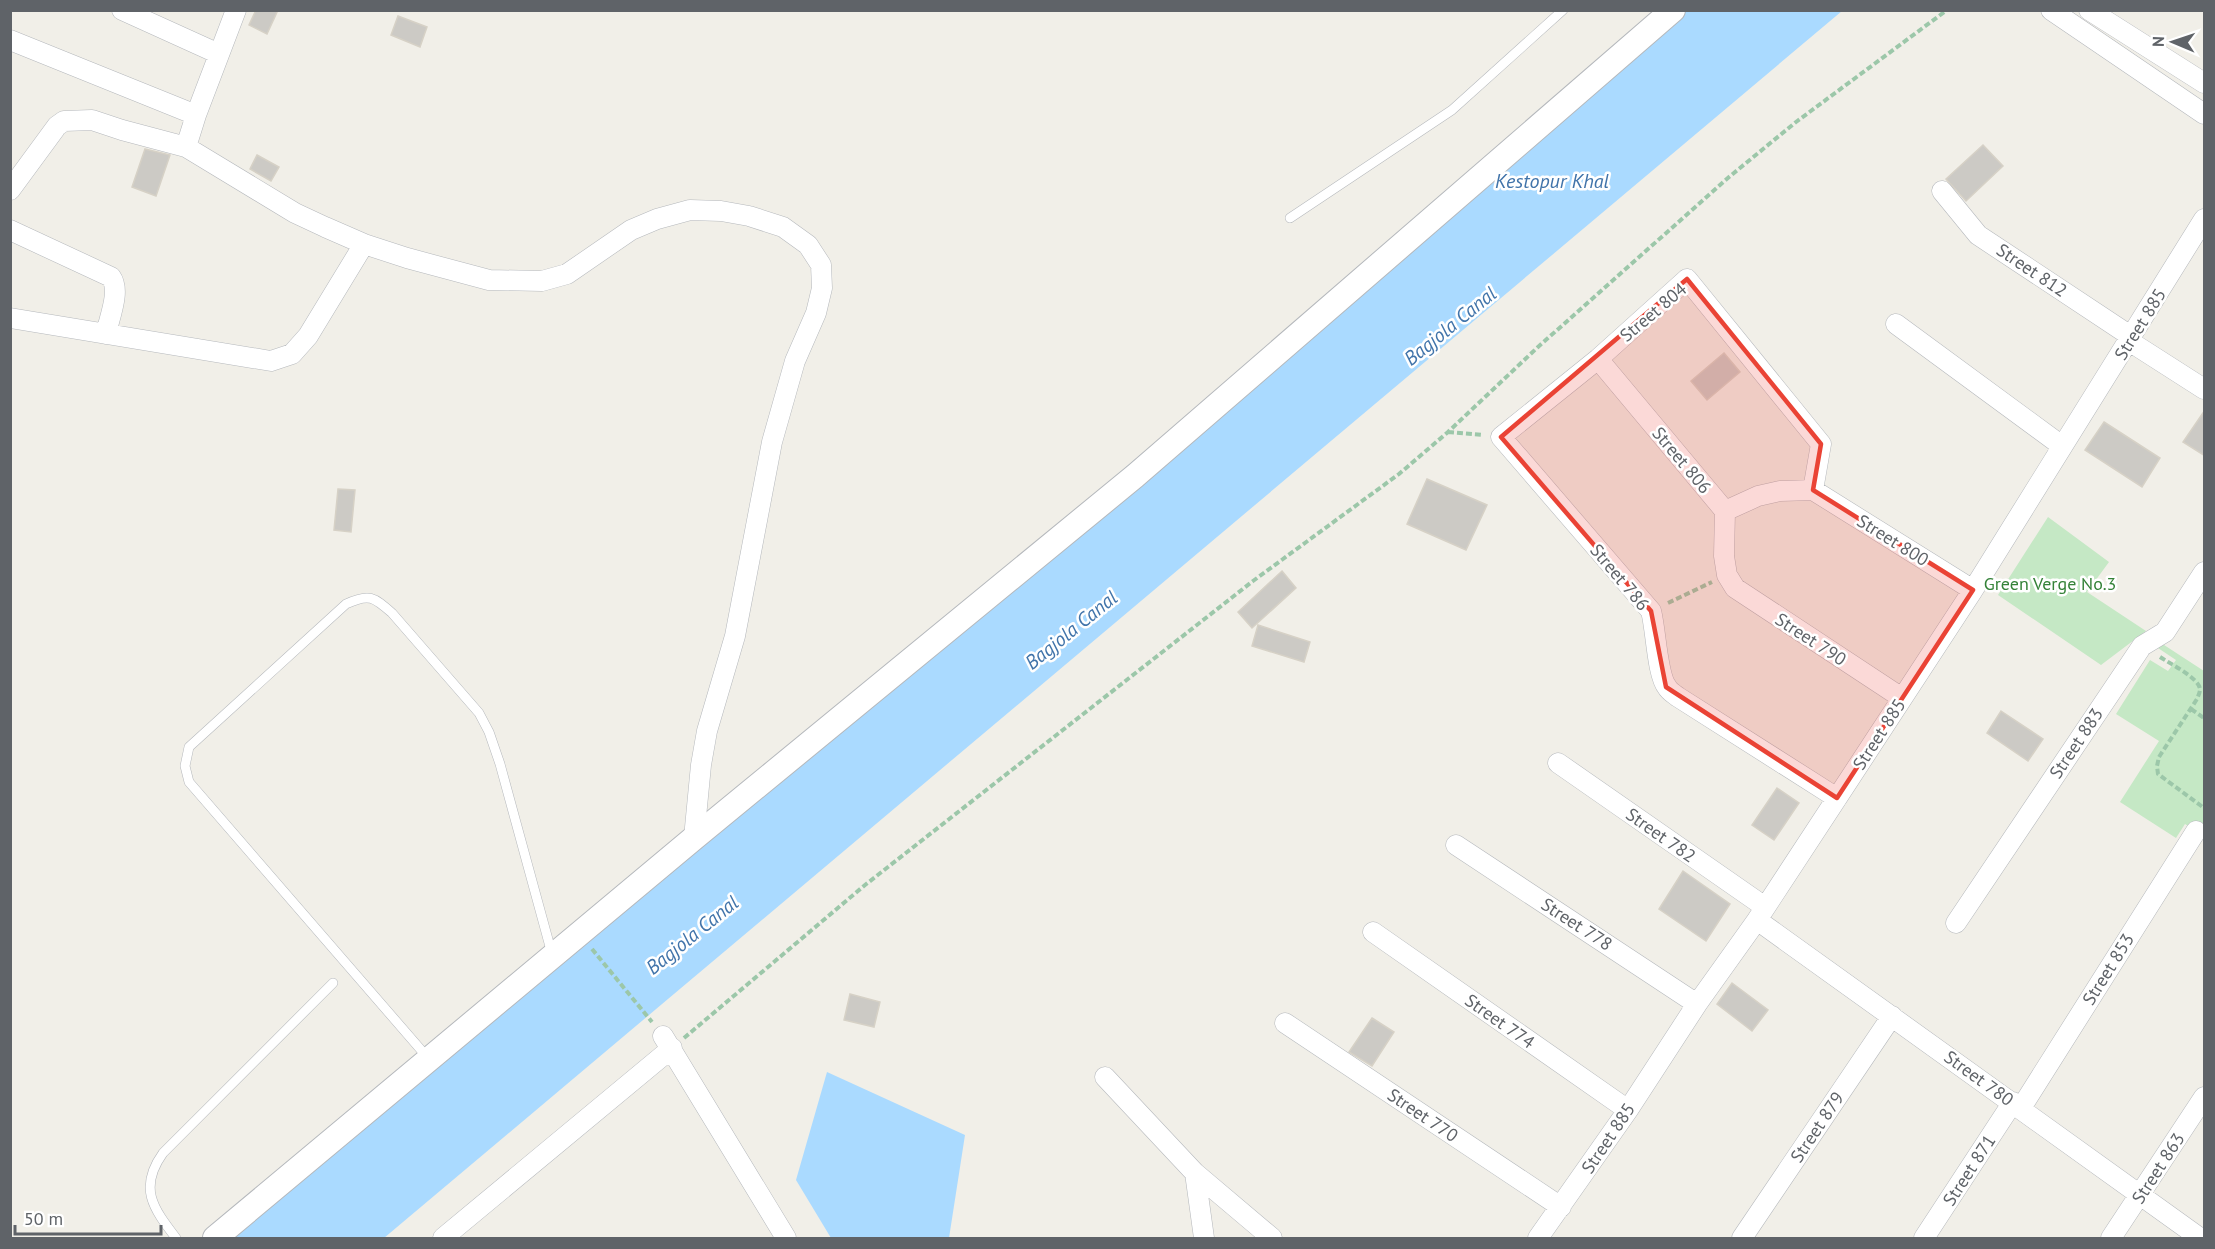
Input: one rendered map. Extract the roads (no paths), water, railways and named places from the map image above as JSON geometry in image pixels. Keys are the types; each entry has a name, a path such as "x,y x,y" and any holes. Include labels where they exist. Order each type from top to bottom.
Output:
{"street":[{"path":"122,10 219,54"},
{"path":"186,147 236,10"},
{"path":"215,1239 553,956 583,939 694,838 1135,476 1673,10"},
{"path":"2051,10 2205,114"},
{"path":"2089,10 2205,83"},
{"path":"10,40 196,115"},
{"path":"10,190 57,126 64,121 92,120 186,147 295,213 364,244 489,280 542,281 567,274 631,230 657,219 690,210 721,211 749,216 783,227 808,245 821,265 822,288 816,313 795,362 772,442 735,636 707,731 701,765 694,838"},
{"name":"Street 812","path":"1942,191 1978,235 2205,389"},
{"name":"Street 885","path":"1538,1239 1628,1110 1837,798 1973,590 2205,219"},
{"path":"10,230 111,277 115,282 115,293 106,334"},
{"path":"10,318 272,361 292,354 308,336 364,244"},
{"name":"Street 804","path":"1501,436 1598,359 1687,279 1821,444 1813,490"},
{"path":"1896,324 2062,446"},
{"name":"Street 806","path":"1598,359 1725,512"},
{"name":"Street 786","path":"1501,436 1651,611 1660,672 1666,687 1678,697 1837,798"},
{"path":"1725,512 1758,496 1780,491 1813,490"},
{"name":"Street 800","path":"1813,490 1973,590"},
{"name":"Street 790","path":"1725,512 1726,575 1735,588 1902,698"},
{"name":"Street 883","path":"1956,923 2142,646 2165,632 2205,572"},
{"name":"Street 782","path":"1558,763 1761,913"},
{"name":"Street 853","path":"2017,1105 2196,831"},
{"name":"Street 778","path":"1456,845 1697,1004"},
{"name":"Street 780","path":"1761,913 1892,1016 2200,1239"},
{"name":"Street 774","path":"1373,932 1628,1110"},
{"name":"Street 879","path":"1742,1239 1892,1016"},
{"name":"Street 770","path":"1285,1023 1561,1207"},
{"path":"443,1239 668,1042 786,1239"},
{"path":"1105,1077 1195,1173 1272,1239"},
{"name":"Street 863","path":"2111,1239 2205,1097"},
{"name":"Street 871","path":"1924,1239 2017,1105"},
{"path":"1195,1173 1204,1239"}],"lane":[{"path":"1290,218 1452,110 1563,10"},
{"path":"430,1059 189,782 185,766 189,747 346,604 360,597 376,600 392,613 479,713 489,732 500,764 553,956"},
{"path":"176,1239 158,1214 151,1198 149,1183 153,1167 162,1154 333,983"}],"water":[{"name":"Kestopur Khal","path":"1668,11 1842,11 384,1238 210,1238"},
{"path":"827,1072 965,1135 949,1238 831,1238 796,1180"}],"water label":[{"name":"Bagjola Canal","path":"1450,326"},
{"name":"Bagjola Canal","path":"1071,630"},
{"name":"Bagjola Canal","path":"692,935"}],"park label":[{"name":"Green Verge No.3","path":"2050,583"}]}
